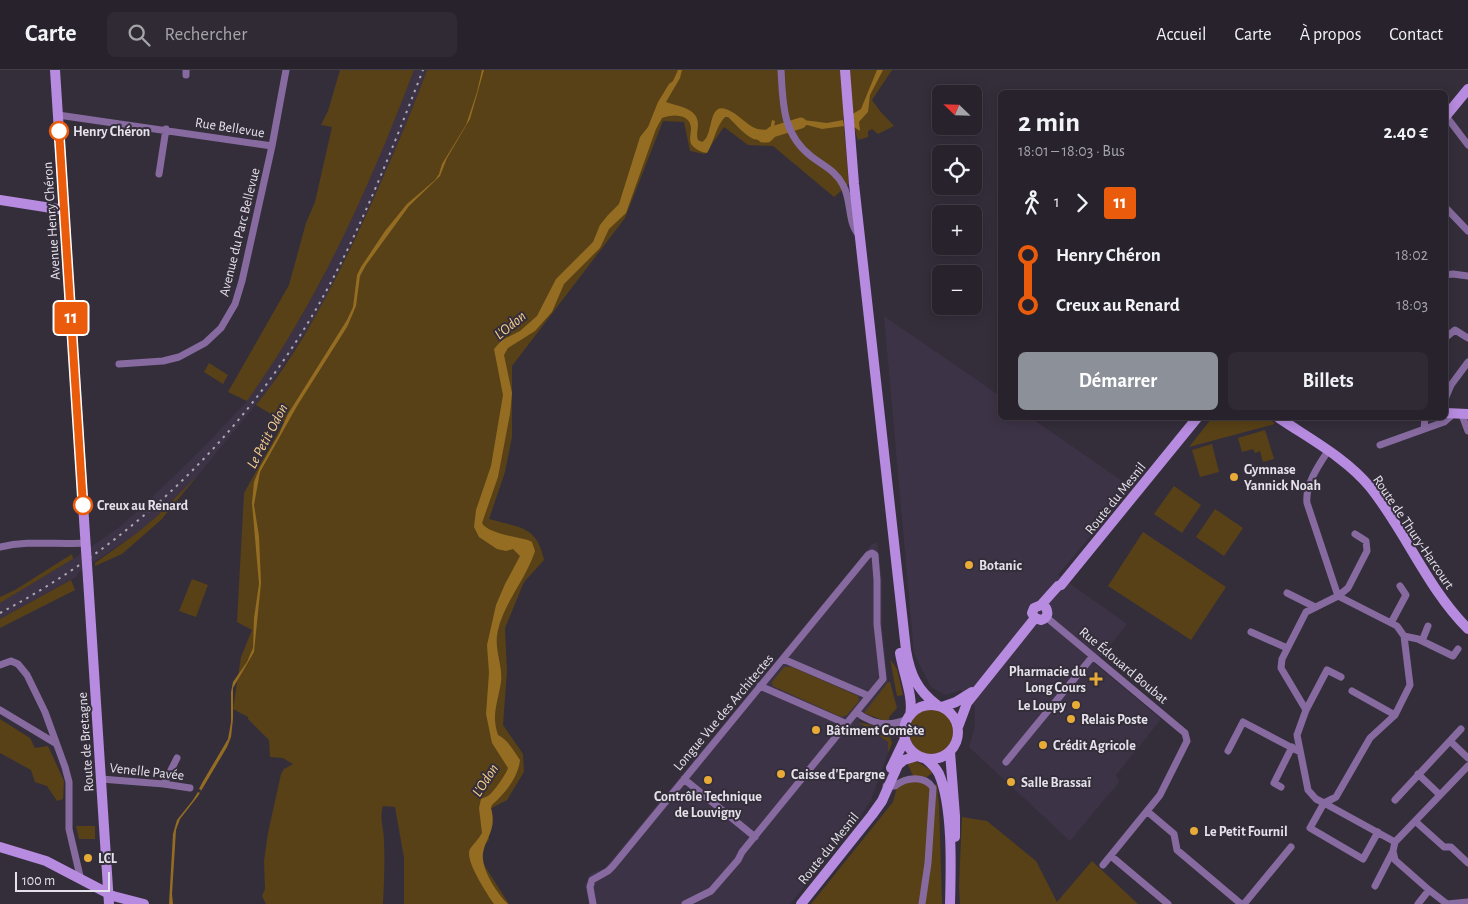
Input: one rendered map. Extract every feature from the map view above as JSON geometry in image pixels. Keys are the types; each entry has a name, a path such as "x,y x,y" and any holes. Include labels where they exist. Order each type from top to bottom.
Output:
{"main road":[{"name":"Avenue Henry Chéron","path":"56,70 88,579"},
{"path":"845,70 859,235 908,662 922,692 952,715 958,727"},
{"path":"1448,114 1468,89"},
{"path":"0,200 64,210"},
{"name":"Route du Mesnil","path":"1189,428 1191,420"},
{"name":"Route du Mesnil","path":"988,675 1035,618 1032,613 1034,608 1045,610 1058,586 1061,585 1195,420"},
{"name":"Route de Thury-Harcourt","path":"1282,420 1308,438 1311,444 1327,452 1356,472 1370,488 1448,606 1468,629"},
{"name":"Route de Bretagne","path":"88,579 109,899"},
{"path":"898,588 897,606 900,650 904,675 912,700 904,737 909,749 936,769 942,784 951,860"},
{"path":"909,717 922,706 939,706 956,702 970,694 988,675"},
{"path":"922,758 939,759 950,752 958,738 958,727 967,703 988,675"},
{"name":"Route du Mesnil","path":"801,904 877,809 904,737"},
{"path":"950,752 955,829 951,860 950,904"},
{"name":"Route du Mesnil","path":"886,786 898,765 904,760 922,758"},
{"path":"0,847 46,861 79,879 109,899 144,904"}],"street":[{"name":"Rue Bellevue","path":"58,115 166,129 272,146 286,70"},
{"path":"781,70 786,120 794,139 804,151 830,168 839,178 847,193 853,229 859,235"},
{"path":"1448,120 1468,145"},
{"path":"159,174 166,129"},
{"name":"Avenue du Parc Bellevue","path":"119,364 163,361 179,357 205,343 221,328 235,304 242,282 272,146"},
{"path":"1448,210 1468,232"},
{"path":"1448,275 1468,276"},
{"path":"1448,336 1455,330 1468,338"},
{"path":"1448,392 1468,362"},
{"path":"1457,414 1468,431"},
{"path":"1424,429 1425,420"},
{"path":"1380,444 1447,420"},
{"path":"1327,452 1312,478 1306,494 1307,503 1338,596 1394,624 1404,636 1410,685 1395,715 1370,738 1336,797 1324,803 1310,828 1363,859 1378,832"},
{"path":"1306,710 1281,668 1282,659 1306,612 1338,596 1348,588 1367,551 1366,541 1355,534"},
{"path":"0,547 29,542 85,546"},
{"name":"Longue Vue des Architectes","path":"593,904 591,881 593,878 606,872 613,866 868,555 872,553 876,558 877,624 882,679 869,696"},
{"path":"1394,624 1406,595 1400,586"},
{"path":"1288,593 1315,607"},
{"name":"Rue Édouard Boubat","path":"1045,610 1093,656 1185,733 1187,741 1160,795 1148,812"},
{"path":"1422,641 1428,626"},
{"path":"1251,632 1287,648"},
{"path":"1404,636 1422,641 1453,656 1458,649"},
{"path":"1006,762 1093,656"},
{"path":"685,904 711,891 869,696 783,659"},
{"path":"0,665 11,661 18,664 27,675 45,712 69,782 68,821 80,876 79,879"},
{"path":"1342,677 1327,670 1306,710 1297,735 1308,790 1316,799 1395,842"},
{"path":"760,686 846,724"},
{"path":"1352,691 1395,715"},
{"path":"0,710 55,743"},
{"path":"856,712 873,722 890,725 904,737"},
{"path":"890,725 909,717"},
{"path":"1228,751 1243,722 1300,752"},
{"path":"1395,800 1461,729"},
{"path":"1450,741 1468,758"},
{"path":"1280,786 1274,783 1292,748"},
{"path":"164,784 177,758"},
{"path":"1375,886 1393,851 1395,842 1468,766"},
{"path":"1418,774 1440,794"},
{"path":"886,786 895,786 912,778 925,780 933,788 928,863 922,904"},
{"name":"Venelle Pavée","path":"101,779 190,788"},
{"path":"684,779 755,836"},
{"path":"1103,865 1148,812 1174,834 1177,850 1242,904 1291,847"},
{"path":"1415,821 1444,847 1451,847 1468,864"},
{"path":"1393,851 1395,860 1447,904 1468,902"},
{"path":"1111,856 1168,904"},
{"path":"1418,904 1429,890"}],"shaded area":[{"path":"340,70 414,70 361,199 341,241 297,323 247,401 228,392 289,285 306,223 315,202 332,127 321,125 328,111"},
{"path":"414,70 427,70 409,118 377,191 325,300 267,391 198,475 156,517 137,533 79,572 76,577 0,619 0,603 78,556 118,528 205,446 247,401 300,319 323,277 397,114"},
{"path":"427,70 892,70 872,100 894,126 878,134 872,129 868,131 868,137 858,140 854,127 859,130 859,122 868,112 843,116 849,184 834,197 773,146 748,145 724,127 705,154 690,151 684,122 663,121 625,218 512,366 512,437 505,472 489,519 518,527 531,534 537,540 544,560 524,582 505,628 507,671 503,725 523,754 524,772 507,800 488,810 489,840 477,854 509,904 404,904 404,858 395,807 383,806 381,815 384,836 383,904 266,904 262,896 265,889 264,861 268,833 281,774 284,769 293,764 283,758 270,757 269,740 248,717 233,709 241,657 252,630 237,622 244,493 284,422 256,405 301,341 339,272 388,167"},
{"path":"482,70 484,70 470,119 447,158 440,176 409,206 366,265 360,276 356,306 347,327 297,406 260,472 254,505 259,536 261,583 254,652 233,688 231,737 200,792 201,790 199,789 202,783 228,739 231,722 233,682 247,662 253,648 254,618 259,584 252,503 254,482 288,414 347,320 353,307 357,275 361,267 385,231 407,204 435,180 439,174 442,164 466,125"},
{"path":"678,70 682,70 680,78 666,102 686,108 695,114 698,124 698,140 702,142 706,138 715,113 718,109 724,108 758,129 770,129 772,120 775,121 773,136 760,140 754,139 743,132 728,117 725,117 719,125 707,153 698,150 691,144 690,123 684,117 675,115 662,118 656,129 626,213 609,229 600,248 564,284 552,312 535,331 508,348 504,355 512,393 510,414 498,477 482,523 496,532 532,542 535,551 503,614 497,636 501,682 495,715 496,728 498,735 508,742 520,760 514,779 491,808 493,822 484,847 483,860 487,874 499,894 508,904 494,904 473,869 469,854 470,849 482,833 479,808 481,799 493,791 508,768 492,743 486,714 489,673 487,645 496,605 520,556 513,549 506,551 497,549 479,537 474,527 476,510 491,466 503,395 494,349 502,340 520,331 537,316 556,279 593,242 600,225 619,204 640,137 648,127 658,102 669,84 673,81"},
{"path":"877,70 883,70 870,95 868,112 859,122 860,131 854,127 851,115 861,109"},
{"path":"803,120 827,123 843,120 844,126 822,129 807,125 792,128 791,124"},
{"path":"884,316 998,395 998,420 1034,420 1131,487 1058,575 1127,624 1095,664 1161,719 1116,775 1119,782 1070,841 969,747 975,726 975,707 961,690 946,695 931,687 914,653"},
{"path":"209,363 228,375 223,384 204,372"},
{"path":"1210,420 1271,420 1275,424 1189,447"},
{"path":"1265,430 1274,459 1263,462 1260,451 1255,453 1253,449 1242,452 1238,438"},
{"path":"1212,444 1219,472 1200,477 1192,450"},
{"path":"198,475 161,520 122,554 95,566 95,563 156,517"},
{"path":"1174,486 1201,505 1182,533 1154,514"},
{"path":"1215,509 1243,528 1224,556 1196,537"},
{"path":"1143,532 1226,587 1191,640 1108,586"},
{"path":"877,542 882,580 882,627 888,682 858,722 888,742 888,753 871,800 860,817 790,904 589,904 585,885 590,874 605,868 872,544"},
{"path":"72,554 73,559 0,603 0,597 15,590"},
{"path":"192,579 208,585 196,617 179,611"},
{"path":"71,580 75,590 0,628 0,619"},
{"path":"890,659 897,669 903,695 897,696"},
{"path":"784,667 792,667 858,696 859,701 847,715 841,717 773,686 772,682"},
{"path":"888,682 890,682 897,708 889,717 889,721 864,713"},
{"path":"927,709 937,709 951,719 955,732 951,745 945,751 937,755 927,755 913,745 909,737 909,727 919,713"},
{"path":"0,719 30,738 35,748 48,746 64,781 63,799 57,801 47,786 35,782 31,770 0,753"},
{"path":"858,722 887,729 892,743 888,753 888,742"},
{"path":"916,761 934,772 925,778 913,776 907,762"},
{"path":"916,780 937,785 942,904 811,904 893,802 897,787"},
{"path":"198,792 200,793 180,819 176,830 173,904 169,904 173,834 177,820"},
{"path":"962,817 987,821 1036,861 1057,902 1092,861 1138,904 960,904"},
{"path":"76,826 95,826 95,839 79,839"}],"waterway":[{"name":"L'Odon","path":"763,137 767,137 772,132 801,123"}],"railway":[{"path":"0,613 94,555 137,521 217,445 253,402 285,358 315,311 346,253 374,193 423,70"}],"bus line":[{"name":"11","path":"59,131 83,505"}],"place":[{"name":"Henry Chéron","path":"59,131"},
{"name":"Gymnase Yannick Noah","path":"1234,477"},
{"name":"Creux au Renard","path":"83,505"},
{"name":"Botanic","path":"969,565"},
{"name":"Pharmacie du Long Cours","path":"1096,679"},
{"name":"Le Loupy","path":"1076,705"},
{"name":"Relais Poste","path":"1071,719"},
{"name":"Bâtiment Comète","path":"816,730"},
{"name":"Crédit Agricole","path":"1043,745"},
{"name":"Caisse d'Epargne","path":"781,774"},
{"name":"Contrôle Technique de Louvigny","path":"708,780"},
{"name":"Salle Brassaï","path":"1011,782"},
{"name":"Le Petit Fournil","path":"1194,831"},
{"name":"LCL","path":"88,858"}],"water label":[{"name":"Le Petit Odon","path":"267,436"}]}
